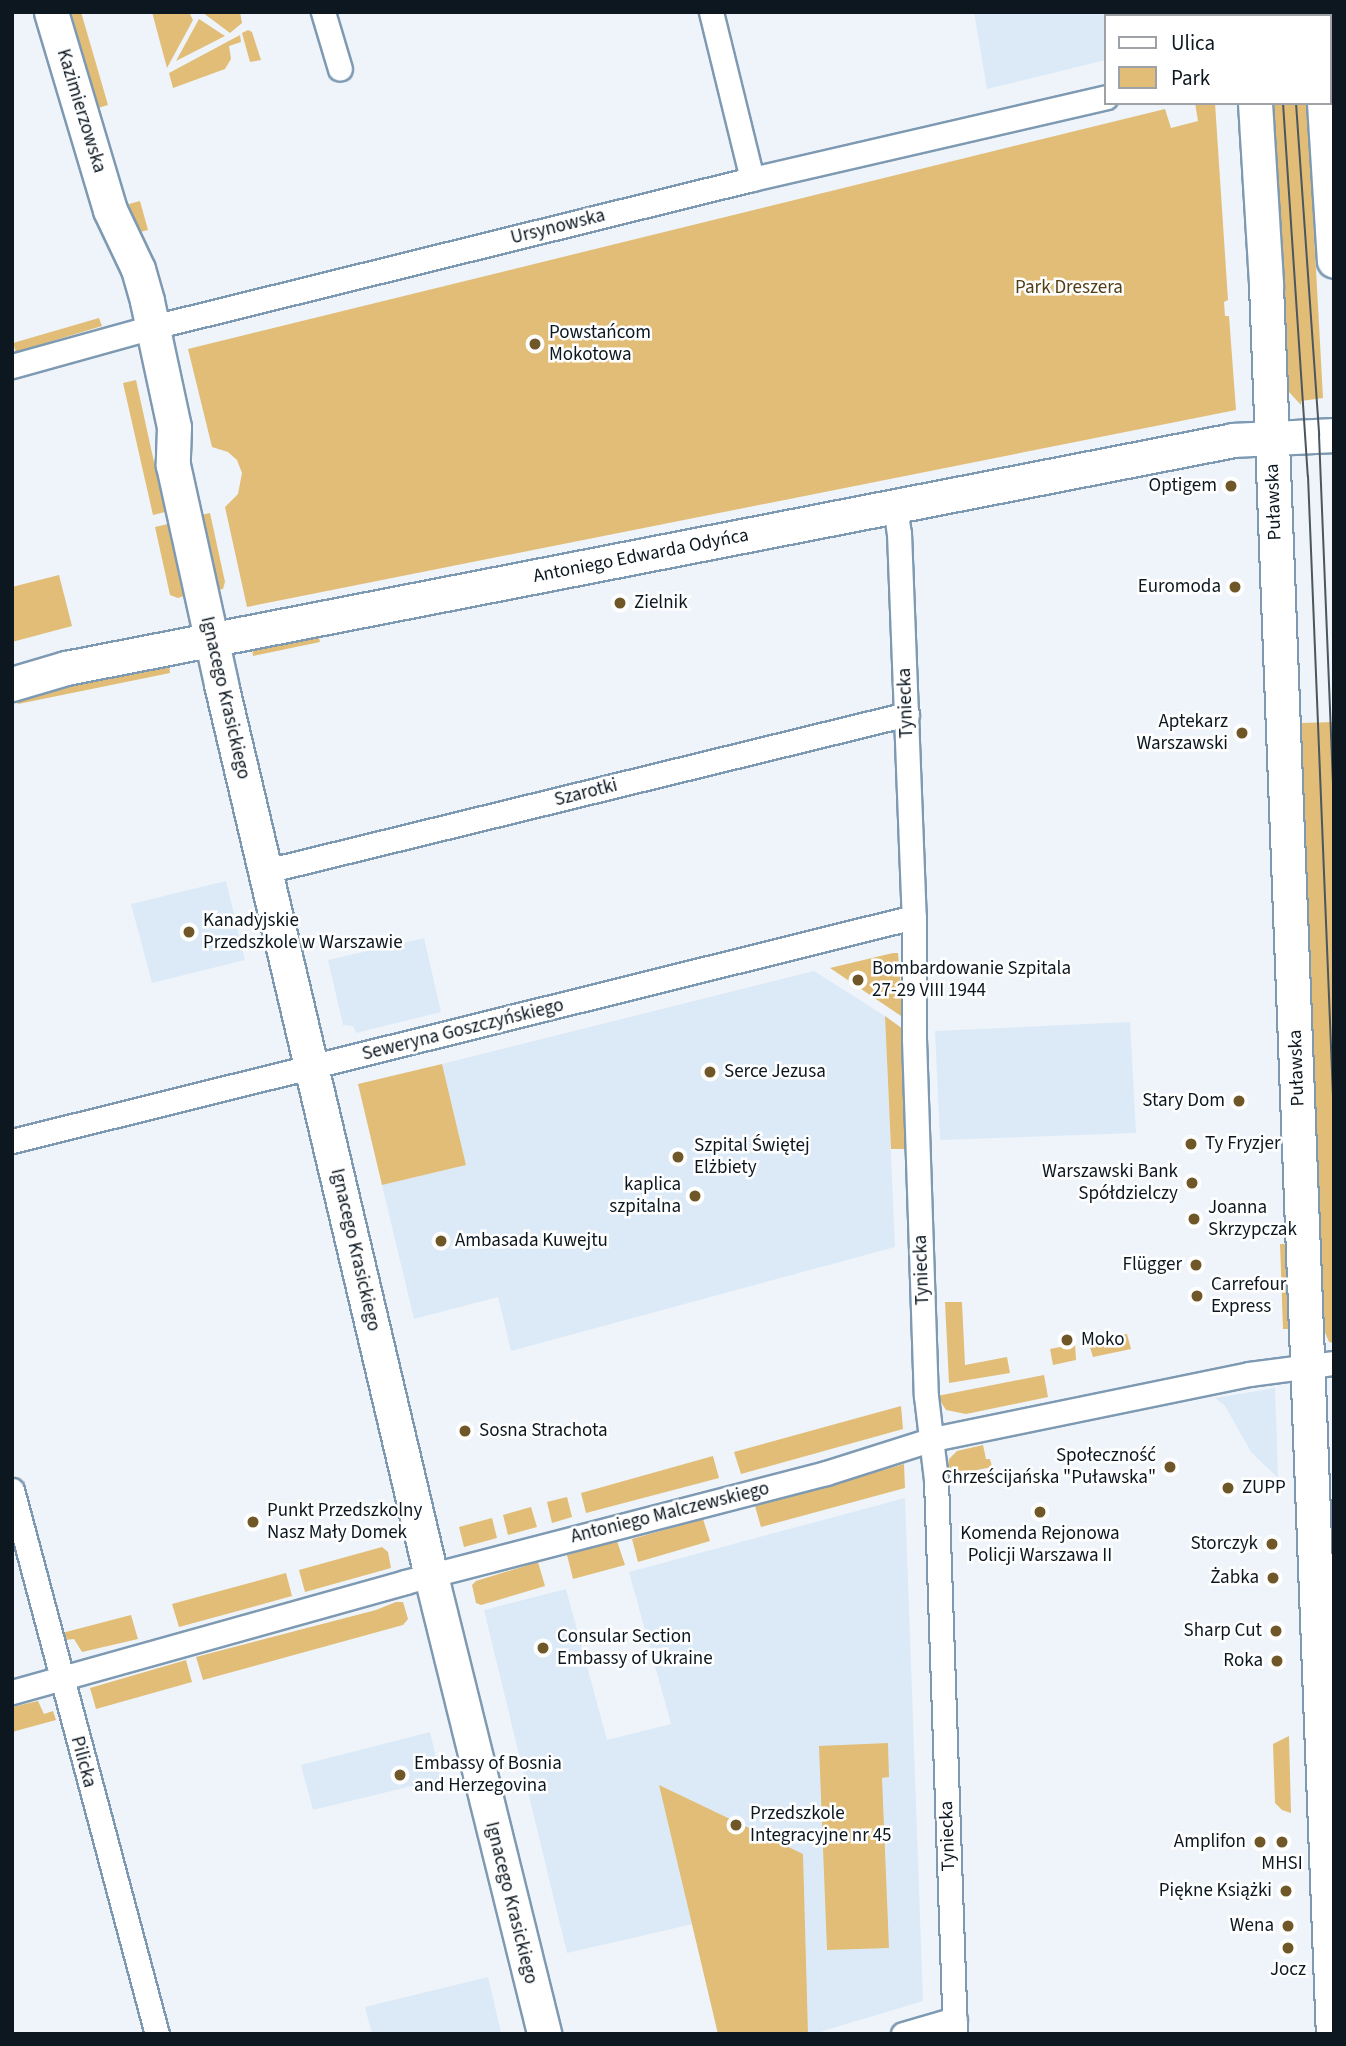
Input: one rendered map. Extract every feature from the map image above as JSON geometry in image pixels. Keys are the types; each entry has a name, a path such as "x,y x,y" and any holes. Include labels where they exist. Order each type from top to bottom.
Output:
{"street":[{"name":"Kazimierzowska","path":"51,12 110,210 138,268 143,330"},
{"path":"323,12 340,69"},
{"path":"711,12 752,179"},
{"name":"Ursynowska","path":"12,366 143,330 752,179 1104,97"},
{"path":"1324,105 1334,261"},
{"name":"Puławska","path":"1253,108 1320,1364 1334,2034"},
{"name":"Ignacego Krasickiego","path":"143,330 174,427 173,465 211,639 431,1576 544,2034"},
{"name":"Antoniego Edwarda Odyńca","path":"12,684 66,668 211,639 1233,440 1334,435"},
{"name":"Tyniecka","path":"895,506 899,533 914,917 915,1052 926,1396 933,1439 955,2026"},
{"name":"Szarotki","path":"266,872 906,714"},
{"name":"Seweryna Goszczyńskiego","path":"12,1141 914,917"},
{"name":"Antoniego Malczewskiego","path":"12,1692 431,1576 826,1473 933,1439 1320,1364"},
{"name":"Pilicka","path":"12,1490 158,2034"},
{"path":"903,2034 955,2026"}],"shaded area":[{"path":"974,12 1213,12 1104,14 1104,60 987,89"},
{"name":"Kanadyjskie Przedszkole w Warszawie","path":"226,881 245,960 152,983 131,904"},
{"path":"424,938 441,1012 356,1033 353,1026 343,1025 328,960"},
{"name":"Szpital Świętej Elżbiety","path":"814,971 885,1016 895,1247 511,1351 498,1297 414,1319 382,1185 466,1165 442,1064"},
{"path":"1130,1022 1136,1133 940,1140 935,1031"},
{"path":"1275,1388 1278,1478 1251,1452 1225,1406 1215,1398"},
{"path":"905,1498 923,2001 813,2034 718,2034 693,1924 567,1953 484,1610 566,1589 607,1740 671,1724 629,1572"},
{"path":"430,1732 441,1779 313,1810 301,1765"},
{"path":"488,1977 501,2032 372,2034 365,2007"}],"green space":[{"path":"71,12 81,12 108,105 98,108"},
{"path":"152,12 189,12 193,20 167,68"},
{"path":"202,12 240,12 242,23 230,33"},
{"path":"199,19 225,36 176,61"},
{"path":"248,30 252,32 261,60 250,62 242,33"},
{"path":"240,35 241,42 229,46 231,59 225,69 173,88 169,73"},
{"name":"Park Dreszera","path":"1195,105 1215,105 1228,300 1224,302 1225,316 1229,316 1236,410 247,607 225,507 238,494 242,473 237,460 228,452 212,447 188,349 1165,109 1171,128 1198,121"},
{"path":"1273,105 1307,105 1323,398 1301,401 1301,405 1289,392"},
{"path":"140,201 148,230 136,233 129,204"},
{"path":"99,318 102,326 16,352 13,343"},
{"path":"136,380 165,512 153,515 123,383"},
{"path":"210,513 225,582 223,589 218,590 201,515"},
{"path":"168,524 184,596 178,598 170,595 155,527"},
{"path":"59,575 72,626 12,642 12,587"},
{"path":"318,633 320,642 253,656 252,647"},
{"path":"169,664 170,673 18,704 16,694"},
{"path":"1334,722 1334,1343 1329,1342 1324,1330 1301,723"},
{"path":"893,953 898,953 904,1018 830,968"},
{"path":"885,1016 903,1029 909,1149 891,1149"},
{"path":"442,1064 466,1165 382,1185 358,1084"},
{"path":"1280,1244 1286,1244 1289,1329 1283,1329"},
{"path":"945,1302 962,1302 965,1365 1007,1357 1010,1373 949,1383"},
{"path":"1127,1334 1131,1349 1093,1357 1088,1341"},
{"path":"1075,1344 1076,1360 1053,1365 1050,1349"},
{"path":"1044,1375 1048,1397 966,1414 946,1410 937,1396"},
{"path":"901,1406 903,1429 741,1474 734,1452"},
{"path":"983,1445 986,1459 990,1459 992,1467 957,1474 955,1470 947,1471 949,1459 957,1451"},
{"path":"713,1456 719,1478 586,1513 581,1493"},
{"path":"904,1464 905,1488 761,1527 755,1506"},
{"path":"567,1497 572,1517 552,1523 547,1502"},
{"path":"531,1507 537,1527 508,1535 503,1515"},
{"path":"492,1518 497,1538 464,1547 459,1527"},
{"path":"703,1519 710,1541 638,1562 632,1539"},
{"path":"617,1541 625,1565 573,1579 567,1555"},
{"path":"382,1547 388,1552 391,1568 305,1592 299,1570"},
{"path":"538,1562 545,1586 481,1605 476,1603 472,1585 476,1581"},
{"path":"286,1573 292,1596 179,1627 172,1604"},
{"path":"403,1602 408,1619 403,1625 203,1680 196,1657 376,1610"},
{"path":"131,1615 138,1639 82,1652 74,1639 65,1640 62,1633"},
{"path":"186,1660 192,1682 96,1709 90,1688"},
{"path":"38,1701 44,1714 53,1711 56,1720 12,1732 12,1707"},
{"path":"1289,1736 1291,1813 1282,1810 1275,1803 1273,1744"},
{"path":"888,1743 889,1777 882,1778 889,1948 827,1950 819,1746"},
{"path":"659,1785 803,1854 808,2034 718,2034"}],"tram line":[{"path":"1283,105 1308,476 1334,1120"},
{"path":"1296,105 1319,435 1334,803"}],"place":[{"name":"Powstańcom Mokotowa","path":"535,344"},
{"name":"Optigem","path":"1231,486"},
{"name":"Euromoda","path":"1235,587"},
{"name":"Zielnik","path":"620,603"},
{"name":"Aptekarz Warszawski","path":"1242,733"},
{"name":"Kanadyjskie Przedszkole w Warszawie","path":"189,932"},
{"name":"Bombardowanie Szpitala 27-29 VIII 1944","path":"858,980"},
{"name":"Serce Jezusa","path":"710,1072"},
{"name":"Stary Dom","path":"1239,1101"},
{"name":"Ty Fryzjer","path":"1191,1144"},
{"name":"Szpital Świętej Elżbiety","path":"678,1157"},
{"name":"Warszawski Bank Spółdzielczy","path":"1192,1183"},
{"name":"kaplica szpitalna","path":"695,1196"},
{"name":"Joanna Skrzypczak","path":"1194,1219"},
{"name":"Ambasada Kuwejtu","path":"441,1241"},
{"name":"Flügger","path":"1196,1265"},
{"name":"Carrefour Express","path":"1197,1296"},
{"name":"Moko","path":"1067,1340"},
{"name":"Sosna Strachota","path":"465,1431"},
{"name":"Społeczność Chrześcijańska \"Puławska\"","path":"1170,1467"},
{"name":"ZUPP","path":"1228,1488"},
{"name":"Komenda Rejonowa Policji Warszawa II","path":"1040,1512"},
{"name":"Punkt Przedszkolny Nasz Mały Domek","path":"253,1522"},
{"name":"Storczyk","path":"1272,1544"},
{"name":"Żabka","path":"1273,1578"},
{"name":"Sharp Cut","path":"1276,1631"},
{"name":"Consular Section Embassy of Ukraine","path":"543,1648"},
{"name":"Roka","path":"1277,1661"},
{"name":"Embassy of Bosnia and Herzegovina","path":"400,1775"},
{"name":"Przedszkole Integracyjne nr 45","path":"736,1825"},
{"name":"Amplifon","path":"1260,1842"},
{"name":"MHSI","path":"1282,1842"},
{"name":"Piękne Książki","path":"1286,1891"},
{"name":"Wena","path":"1288,1926"},
{"name":"Jocz","path":"1288,1948"}]}
